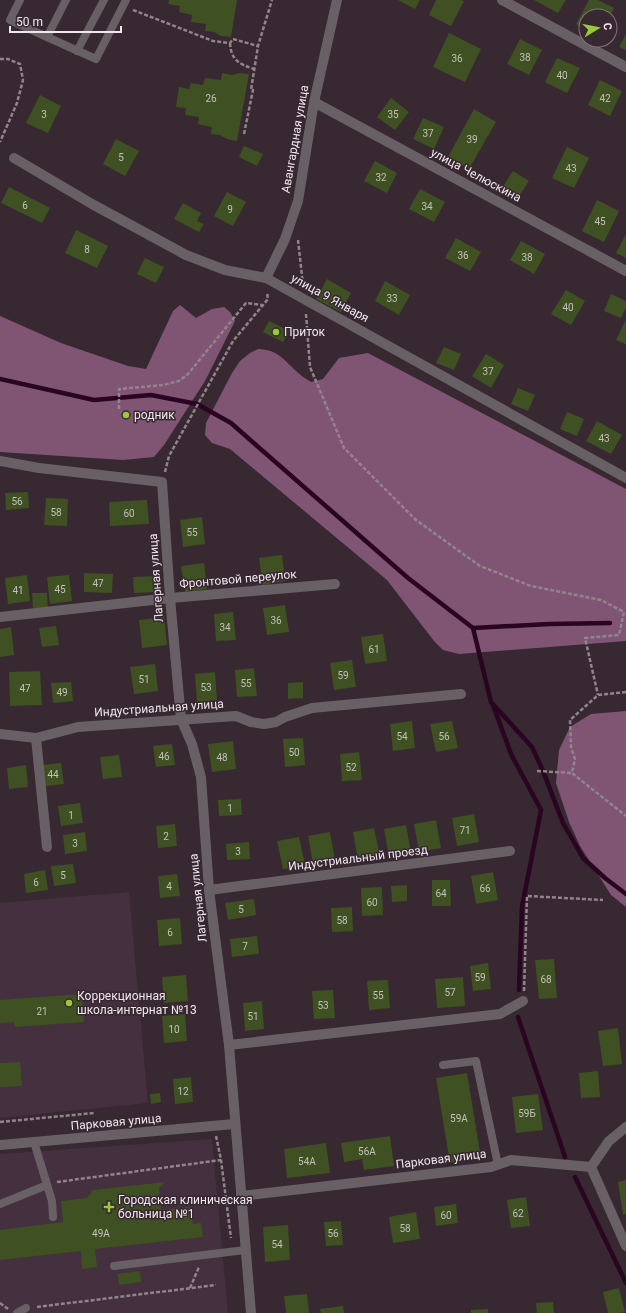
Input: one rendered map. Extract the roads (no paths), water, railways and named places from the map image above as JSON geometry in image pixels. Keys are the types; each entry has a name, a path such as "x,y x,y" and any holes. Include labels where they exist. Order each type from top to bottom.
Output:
{"street":[{"name":"Авангардная улица","path":"266,278 286,239 298,201 314,102 337,0"},
{"path":"502,0 626,67"},
{"name":"улица Челюскина","path":"314,102 626,271"},
{"name":"улица 9 Января","path":"14,158 92,204 186,255 225,270 266,278 626,478"},
{"name":"Лагерная улица","path":"0,461 39,468 162,482 170,598 181,719 192,744 201,777 209,890 229,1045 234,1124 251,1313"},
{"name":"Фронтовой переулок","path":"0,617 170,598 334,584"},
{"name":"Индустриальная улица","path":"0,734 36,738 78,727 236,716 250,722 264,724 276,722 285,717 312,708 461,694"},
{"path":"36,738 47,847"},
{"name":"Индустриальный проезд","path":"209,890 510,852"},
{"path":"229,1045 500,1014 523,1001"},
{"name":"Парковая улица","path":"0,1145 234,1124"},
{"path":"626,1127 609,1141 591,1167 626,1246"},
{"name":"Парковая улица","path":"241,1196 490,1167 511,1160 591,1167"}],"lane":[{"path":"20,0 10,20 96,59 126,0"},
{"path":"46,37 66,0"},
{"path":"77,51 104,0"},
{"path":"443,1064 476,1061 498,1165"},
{"path":"34,1142 52,1201 53,1217"},
{"path":"0,1204 47,1185"},
{"path":"114,1266 245,1250"},
{"path":"17,1313 26,1308"}],"waterway":[{"path":"0,379 94,400 151,395 197,404 231,423 408,578 473,628 491,702 532,747 563,823 583,858 605,878 626,894"},
{"path":"473,628 549,624 610,623"},
{"path":"493,705 511,754 541,810 522,907 519,990"},
{"path":"518,1017 565,1157"},
{"path":"575,1177 626,1283"}],"place":[{"name":"Приток","path":"276,332"},
{"name":"родник","path":"126,415"},
{"name":"Коррекционная школа-интернат №13","path":"69,1003"},
{"name":"Городская клиническая больница №1","path":"109,1207"}]}
